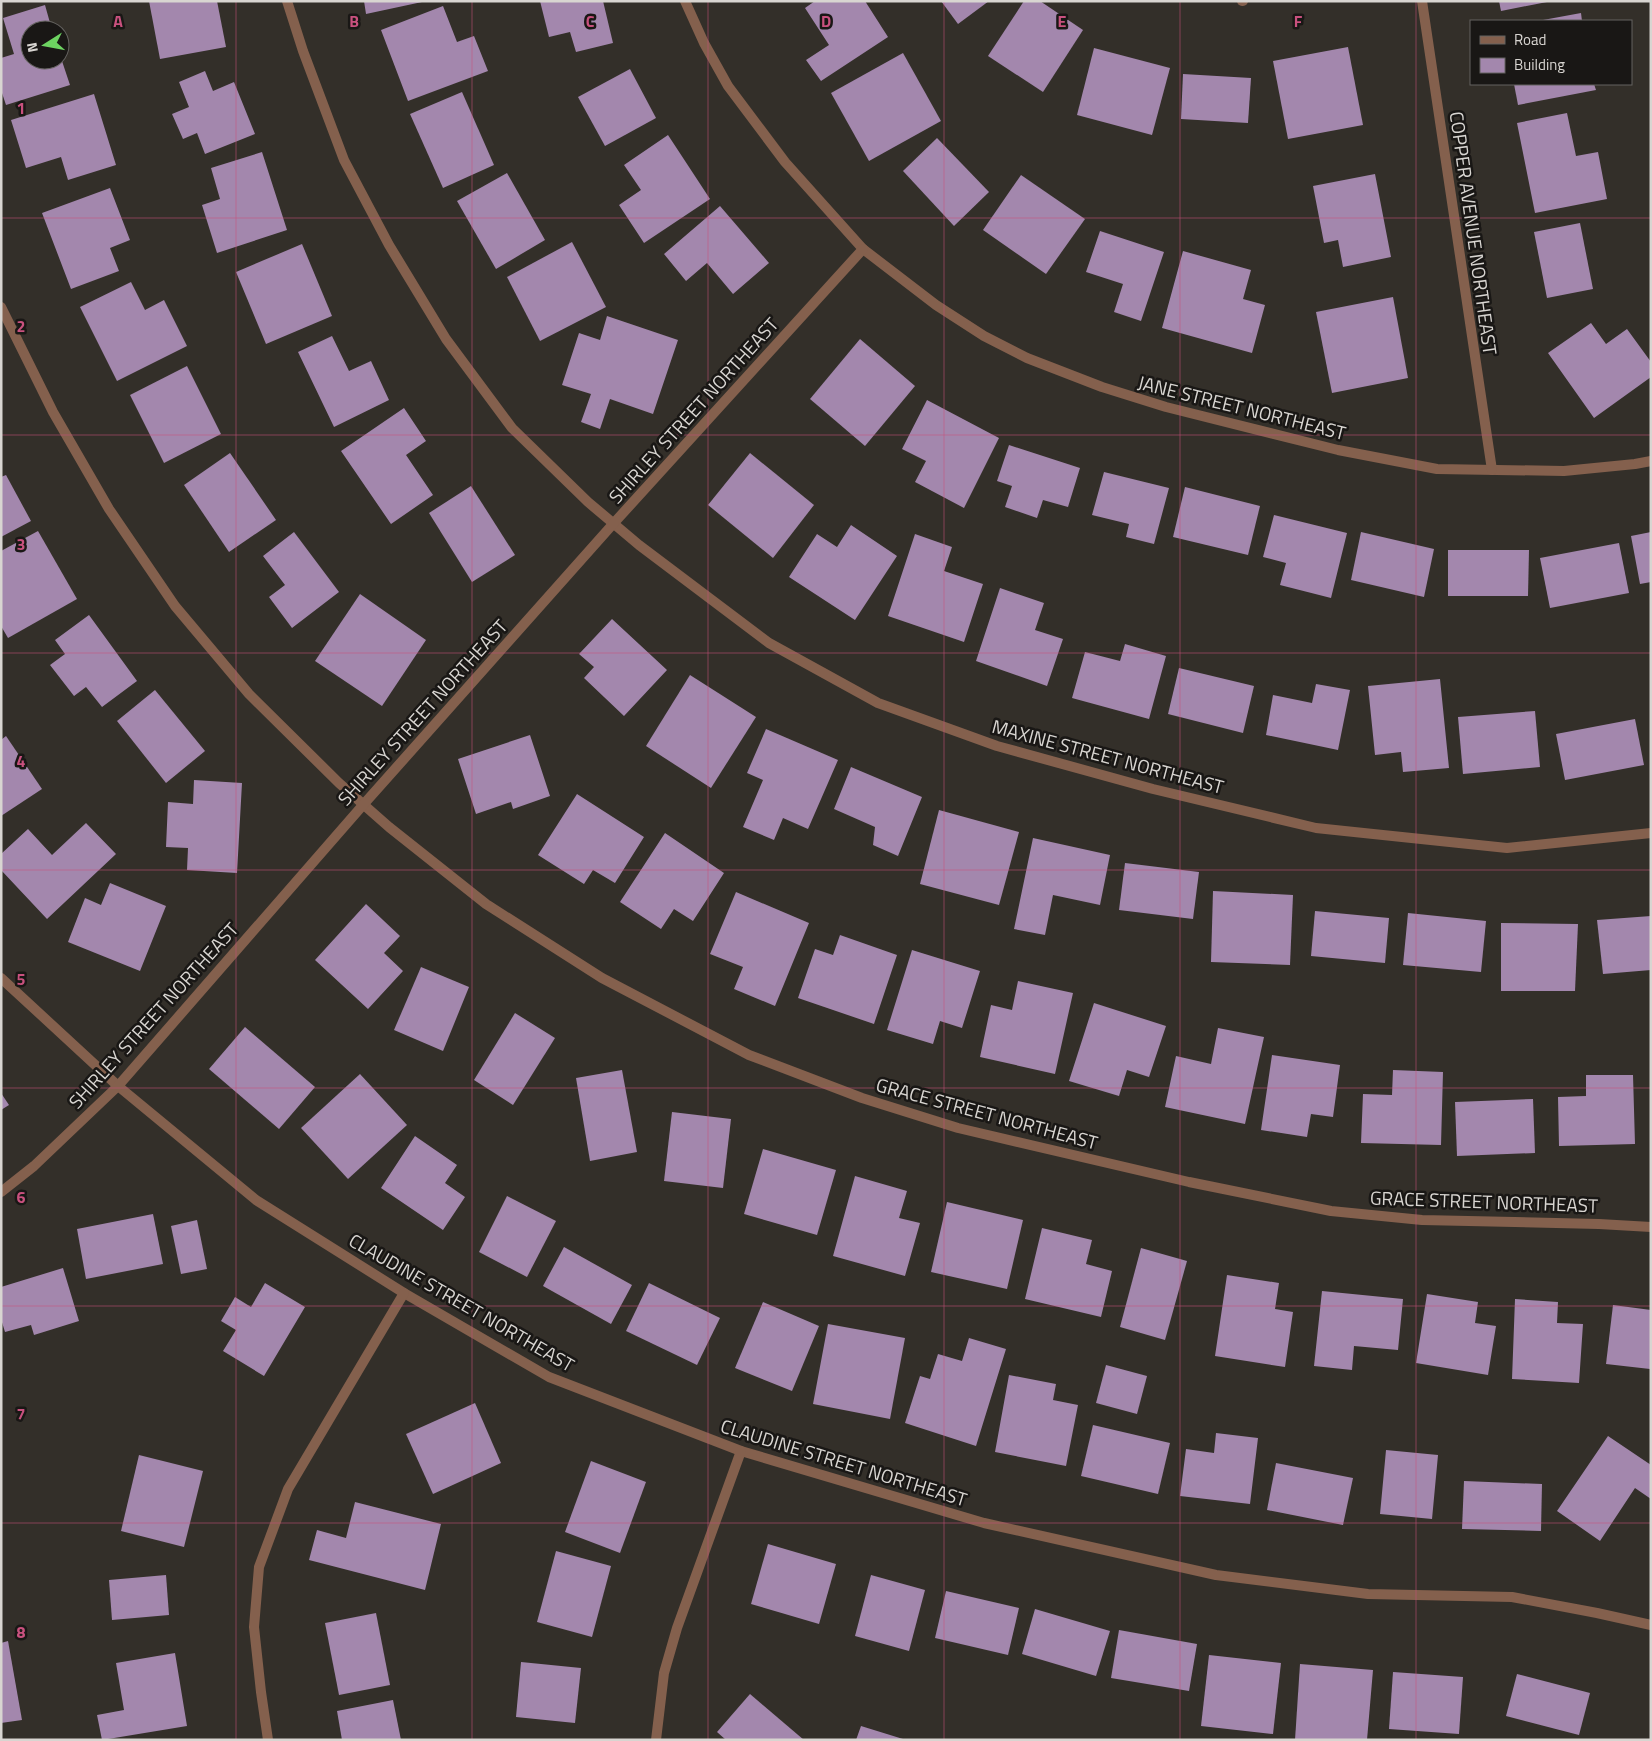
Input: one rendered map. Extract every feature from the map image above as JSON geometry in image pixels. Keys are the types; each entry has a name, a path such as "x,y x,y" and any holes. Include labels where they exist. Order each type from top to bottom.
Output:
{"street":[{"name":"MAXINE STREET NORTHEAST","path":"287,1 303,51 344,160 388,245 446,339 512,428 588,502 638,545 769,643 878,703 997,746 1153,789 1316,828 1508,848 1651,833"},
{"name":"JANE STREET NORTHEAST","path":"685,1 704,43 728,86 785,162 863,248 936,305 984,336 1028,358 1102,387 1166,407 1338,450 1437,469 1564,471 1635,464 1651,460"},
{"name":"COPPER AVENUE NORTHEAST","path":"1422,1 1492,470"},
{"name":"SHIRLEY STREET NORTHEAST","path":"1,1192 34,1166 118,1086 363,805 613,524 863,248"},
{"name":"GRACE STREET NORTHEAST","path":"1,308 52,412 109,510 175,606 249,694 363,805 486,904 602,978 749,1055 862,1098 958,1128 1189,1182 1331,1211 1422,1220 1651,1227"},
{"name":"CLAUDINE STREET NORTHEAST","path":"1,978 118,1086 256,1200 404,1294 549,1377 741,1451 984,1523 1216,1575 1368,1594 1512,1597 1651,1625"},
{"path":"268,1740 254,1627 258,1566 288,1490 404,1294"},
{"path":"656,1740 664,1673 677,1628 741,1451"}],"building":[{"path":"149,1 217,1 226,47 160,59"},
{"path":"364,1 422,1 422,2 366,14"},
{"path":"540,1 603,1 613,43 576,52 570,32 549,37"},
{"path":"815,1 865,1 888,37 821,81 806,60 829,45 805,8"},
{"path":"941,1 989,1 958,24"},
{"path":"1024,1 1040,1 1083,30 1043,92 988,56"},
{"path":"1499,1 1546,1 1547,2 1501,11"},
{"path":"45,5 49,20 20,20 20,70 65,70 70,85 6,105 1,90 1,58 14,54 3,18"},
{"path":"443,6 457,42 474,36 488,71 408,101 381,30"},
{"path":"1581,13 1582,20 1543,20"},
{"path":"1348,47 1363,125 1288,139 1273,61"},
{"path":"1094,48 1170,68 1152,135 1077,115"},
{"path":"903,53 941,121 869,161 831,93"},
{"path":"630,69 656,118 605,146 578,97"},
{"path":"205,71 213,91 234,82 255,134 205,154 197,133 183,139 172,114 189,107 179,82"},
{"path":"1183,74 1251,78 1248,123 1181,119"},
{"path":"1514,85 1594,85 1596,90 1518,105"},
{"path":"462,92 494,165 443,188 410,114"},
{"path":"94,94 116,165 68,180 61,157 26,168 11,120"},
{"path":"1567,113 1576,156 1598,152 1607,199 1535,213 1517,123"},
{"path":"668,135 710,199 644,243 619,205 641,190 624,165"},
{"path":"937,138 989,192 954,226 903,171"},
{"path":"262,152 287,230 217,253 202,205 220,199 211,168"},
{"path":"507,173 545,240 496,269 457,201"},
{"path":"1375,174 1391,257 1343,267 1338,240 1324,243 1313,186"},
{"path":"1021,175 1085,219 1046,274 983,230"},
{"path":"110,188 130,240 110,248 119,271 71,289 42,213"},
{"path":"720,206 769,263 733,294 707,263 686,281 664,254"},
{"path":"1580,223 1593,289 1547,298 1534,232"},
{"path":"1100,231 1164,252 1141,321 1114,312 1123,284 1086,272"},
{"path":"572,242 606,307 540,341 507,277"},
{"path":"302,244 332,316 266,344 236,272"},
{"path":"1183,251 1251,270 1243,299 1265,305 1252,353 1162,328"},
{"path":"131,282 145,310 164,300 187,346 117,381 80,307"},
{"path":"1393,297 1408,378 1332,393 1316,312"},
{"path":"607,316 678,340 653,414 610,399 600,429 581,422 591,394 562,385 579,333 600,340"},
{"path":"1591,323 1606,344 1627,329 1651,362 1651,377 1594,418 1548,353"},
{"path":"332,336 349,371 371,361 389,400 334,427 298,352"},
{"path":"860,339 915,386 865,446 810,399"},
{"path":"187,366 221,434 164,463 130,395"},
{"path":"927,400 999,438 964,508 915,482 926,461 902,449"},
{"path":"404,408 426,441 406,455 433,495 391,524 341,451"},
{"path":"1009,445 1080,468 1068,507 1043,500 1037,518 1005,507 1012,486 997,481"},
{"path":"230,453 276,520 229,552 184,485"},
{"path":"750,453 814,505 773,558 708,505"},
{"path":"1104,472 1169,488 1154,544 1126,537 1129,524 1092,515"},
{"path":"6,475 31,521 1,537 1,477"},
{"path":"471,486 515,555 472,582 429,513"},
{"path":"1185,487 1260,506 1248,555 1173,537"},
{"path":"1274,515 1347,533 1331,598 1280,585 1286,563 1263,557"},
{"path":"851,525 897,556 855,620 789,577 817,534 837,547"},
{"path":"38,531 77,599 8,638 1,626 1,551"},
{"path":"294,532 339,592 292,628 269,597 285,585 263,556"},
{"path":"1361,532 1434,549 1424,597 1351,580"},
{"path":"1651,532 1651,582 1640,584 1631,536"},
{"path":"915,534 952,547 944,571 983,584 964,642 888,616"},
{"path":"1619,543 1629,593 1550,608 1540,558"},
{"path":"1448,550 1529,550 1528,596 1448,596"},
{"path":"1000,588 1044,603 1035,630 1063,639 1047,686 976,661"},
{"path":"360,594 426,640 382,706 315,661"},
{"path":"89,615 137,681 102,707 86,687 74,696 50,665 65,654 55,640"},
{"path":"612,619 667,670 624,716 584,678 594,667 579,654"},
{"path":"1125,644 1166,656 1149,719 1072,698 1085,652 1120,661"},
{"path":"1179,668 1254,686 1243,733 1168,714"},
{"path":"690,675 756,717 711,788 646,746"},
{"path":"1440,679 1449,768 1403,772 1401,752 1375,755 1368,686"},
{"path":"1316,684 1350,690 1338,750 1266,735 1273,695 1312,703"},
{"path":"155,690 205,751 166,783 117,721"},
{"path":"1535,711 1540,767 1463,774 1458,717"},
{"path":"1635,719 1644,765 1565,780 1556,734"},
{"path":"766,729 838,760 808,829 783,818 774,840 743,827 763,780 747,773"},
{"path":"530,735 550,796 513,809 511,802 476,814 458,759"},
{"path":"6,736 42,789 1,816 1,740"},
{"path":"851,767 922,797 898,856 873,845 875,827 834,809"},
{"path":"194,780 242,783 237,873 187,870 188,848 166,847 168,802 193,804"},
{"path":"577,794 644,837 615,883 593,870 584,884 538,855"},
{"path":"939,810 1019,832 999,905 920,884"},
{"path":"86,823 116,854 47,919 1,870 1,854 28,829 52,855"},
{"path":"665,833 724,873 693,921 674,909 661,929 620,902"},
{"path":"1033,838 1110,855 1100,905 1053,895 1045,935 1014,929"},
{"path":"1125,863 1199,872 1193,919 1119,910"},
{"path":"110,883 166,906 140,971 68,942 85,898 101,905"},
{"path":"1213,891 1293,895 1290,965 1211,962"},
{"path":"736,892 809,923 775,1006 734,989 743,967 710,954"},
{"path":"366,904 400,936 384,953 403,971 368,1009 315,960"},
{"path":"1315,911 1389,918 1385,963 1311,956"},
{"path":"1408,913 1486,921 1481,972 1403,965"},
{"path":"1651,916 1651,970 1603,974 1597,920"},
{"path":"1501,923 1578,924 1575,991 1501,991"},
{"path":"840,935 897,955 874,1024 798,998 815,949 833,955"},
{"path":"912,950 980,971 962,1028 940,1021 933,1044 887,1030"},
{"path":"421,967 469,987 443,1051 394,1030"},
{"path":"1018,981 1073,993 1055,1074 980,1057 991,1005 1012,1010"},
{"path":"1094,1003 1166,1026 1149,1077 1127,1070 1119,1096 1069,1081"},
{"path":"515,1013 555,1038 513,1105 474,1080"},
{"path":"245,1027 315,1087 279,1129 209,1069"},
{"path":"1218,1028 1264,1037 1245,1124 1165,1107 1176,1056 1211,1064"},
{"path":"1272,1055 1340,1065 1333,1117 1311,1114 1307,1137 1261,1130"},
{"path":"622,1070 637,1152 590,1161 576,1078"},
{"path":"1393,1070 1443,1072 1441,1145 1361,1143 1363,1094 1392,1095"},
{"path":"360,1074 407,1125 348,1179 301,1128"},
{"path":"1586,1075 1633,1075 1635,1144 1559,1146 1558,1097 1586,1096"},
{"path":"1,1093 9,1105 1,1110"},
{"path":"1533,1099 1535,1153 1457,1156 1455,1102"},
{"path":"672,1112 731,1119 723,1188 664,1181"},
{"path":"415,1136 457,1165 445,1183 465,1197 443,1230 381,1188"},
{"path":"763,1149 836,1170 817,1235 744,1214"},
{"path":"855,1176 907,1191 899,1218 920,1223 905,1276 833,1256"},
{"path":"507,1196 556,1221 527,1277 479,1252"},
{"path":"947,1202 1023,1220 1007,1289 931,1272"},
{"path":"153,1214 163,1264 86,1279 77,1229"},
{"path":"197,1220 207,1269 181,1274 171,1226"},
{"path":"1042,1228 1092,1240 1086,1264 1112,1271 1101,1317 1025,1299"},
{"path":"564,1247 632,1285 611,1324 543,1286"},
{"path":"1141,1248 1187,1261 1165,1340 1120,1327"},
{"path":"63,1268 79,1321 34,1335 31,1325 5,1332 1,1319 1,1287"},
{"path":"1227,1275 1279,1283 1275,1309 1293,1312 1285,1367 1215,1356"},
{"path":"265,1283 305,1307 264,1376 223,1351 236,1330 221,1321 235,1297 251,1307"},
{"path":"649,1283 720,1318 697,1365 626,1331"},
{"path":"1322,1291 1403,1299 1398,1350 1354,1346 1352,1370 1314,1366"},
{"path":"1427,1294 1478,1302 1475,1323 1496,1326 1488,1375 1416,1363"},
{"path":"1515,1299 1558,1302 1557,1323 1583,1324 1579,1383 1512,1379"},
{"path":"763,1302 819,1326 792,1391 735,1368"},
{"path":"1613,1305 1651,1310 1650,1369 1606,1364"},
{"path":"828,1324 905,1338 890,1419 813,1404"},
{"path":"969,1338 1006,1349 976,1446 905,1423 920,1376 930,1379 938,1354 962,1361"},
{"path":"1106,1365 1147,1376 1137,1414 1096,1403"},
{"path":"1009,1375 1056,1384 1053,1400 1078,1405 1066,1466 995,1452"},
{"path":"475,1403 501,1463 433,1494 406,1434"},
{"path":"1093,1425 1170,1443 1158,1494 1081,1476"},
{"path":"1216,1433 1258,1438 1250,1504 1180,1496 1186,1449 1214,1453"},
{"path":"1608,1436 1651,1465 1651,1499 1635,1488 1600,1541 1557,1511"},
{"path":"1386,1450 1438,1455 1432,1519 1380,1514"},
{"path":"139,1455 203,1471 184,1547 121,1531"},
{"path":"591,1461 646,1482 620,1553 565,1532"},
{"path":"1276,1463 1353,1478 1343,1525 1267,1510"},
{"path":"1464,1481 1542,1484 1541,1531 1462,1529"},
{"path":"355,1502 441,1524 425,1590 309,1560 317,1530 346,1538"},
{"path":"768,1544 836,1564 819,1624 751,1604"},
{"path":"556,1551 611,1566 592,1637 537,1622"},
{"path":"166,1575 169,1615 112,1620 109,1580"},
{"path":"871,1575 925,1590 909,1651 855,1636"},
{"path":"946,1591 1019,1608 1008,1655 935,1638"},
{"path":"1035,1609 1110,1631 1096,1676 1022,1654"},
{"path":"376,1613 390,1685 339,1695 325,1623"},
{"path":"1119,1630 1197,1644 1189,1691 1111,1678"},
{"path":"8,1641 22,1720 1,1723 1,1643"},
{"path":"175,1653 187,1726 102,1740 97,1715 124,1710 116,1663"},
{"path":"1209,1655 1281,1663 1273,1734 1201,1726"},
{"path":"521,1662 581,1668 575,1723 516,1717"},
{"path":"1300,1664 1373,1670 1367,1740 1295,1740"},
{"path":"1393,1672 1463,1677 1459,1734 1389,1729"},
{"path":"1517,1674 1590,1693 1579,1735 1506,1716"},
{"path":"750,1694 804,1740 726,1740 717,1732"},
{"path":"393,1700 401,1740 342,1740 337,1711"},
{"path":"861,1726 903,1739 903,1740 856,1740"}]}
